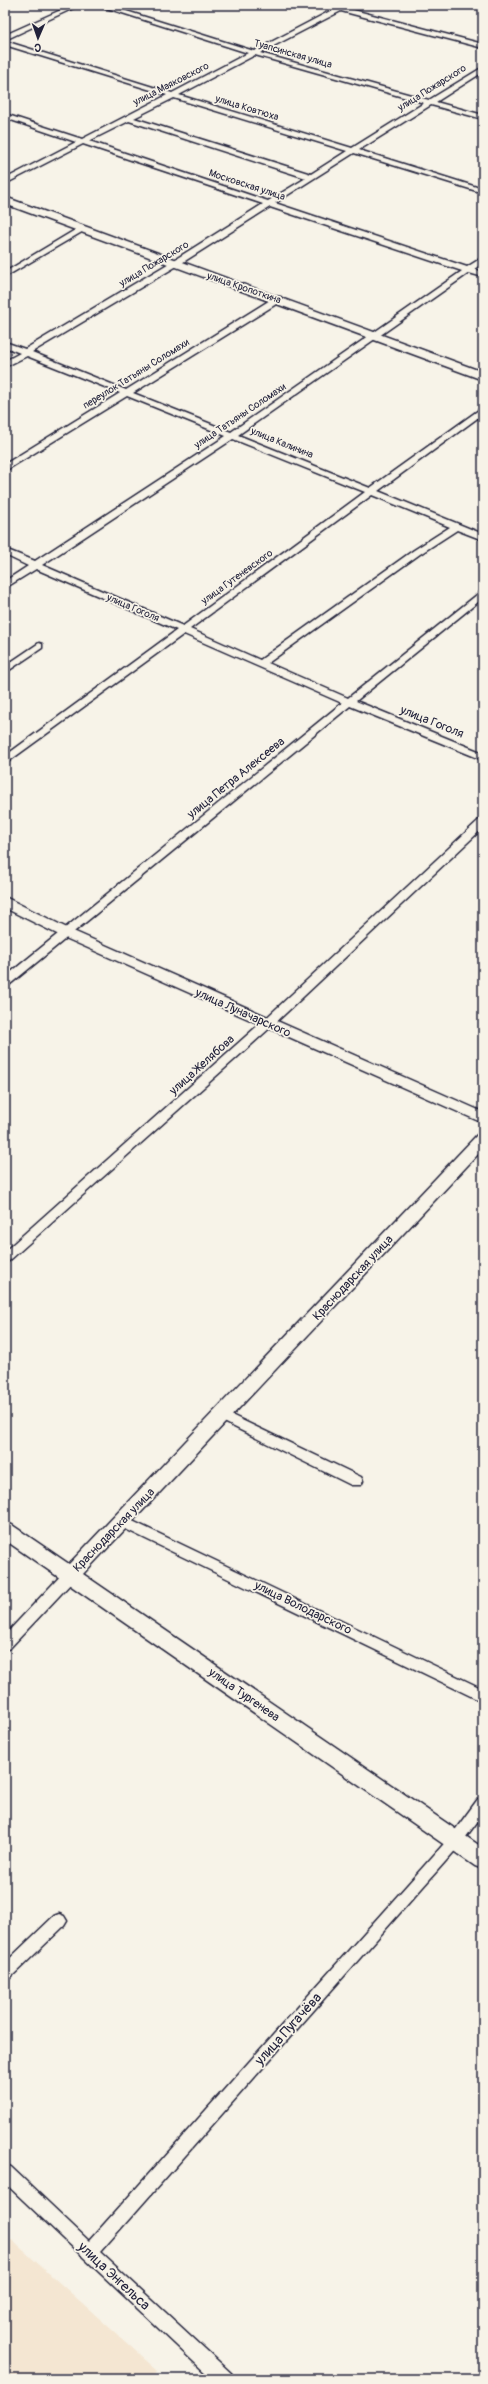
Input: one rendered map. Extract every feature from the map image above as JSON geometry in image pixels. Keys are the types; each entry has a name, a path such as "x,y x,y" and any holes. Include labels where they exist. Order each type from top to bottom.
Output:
{"main road":[{"name":"улица Кропоткина","path":"5,200 174,264 278,299 375,337 483,376"},
{"name":"улица Луначарского","path":"5,902 66,933 267,1024 483,1118"},
{"name":"Краснодарская улица","path":"70,1575 223,1416 483,1139"},
{"name":"улица Тургенева","path":"5,1530 483,1860"}],"street":[{"path":"5,38 76,5"},
{"name":"Туапсинская улица","path":"100,5 254,53 483,117"},
{"path":"327,5 344,7 483,46"},
{"name":"улица Маяковского","path":"5,182 170,95 344,7"},
{"name":"улица Ковтюха","path":"5,43 483,191"},
{"name":"улица Пожарского","path":"5,365 174,264 428,102 483,69"},
{"name":"Московская улица","path":"5,116 483,275"},
{"path":"127,118 311,177"},
{"path":"5,274 83,229"},
{"name":"улица Татьяны Соломахи","path":"5,585 234,435 375,337 483,259"},
{"name":"переулок Татьяны Соломахи","path":"5,468 278,299"},
{"name":"улица Калинина","path":"5,344 373,491 483,537"},
{"name":"улица Гутеневского","path":"5,761 483,410"},
{"path":"262,663 457,526"},
{"name":"улица Гоголя","path":"5,552 349,702 483,758"},
{"name":"улица Петра Алексеева","path":"5,983 483,593"},
{"path":"5,670 39,646"},
{"name":"улица Желябова","path":"5,1258 267,1024 483,822"},
{"path":"223,1416 356,1481"},
{"name":"улица Володарского","path":"122,1521 483,1696"},
{"name":"Краснодарская улица","path":"5,1644 70,1575"},
{"name":"улица Пугачёва","path":"89,2253 455,1840 483,1803"},
{"path":"5,1973 59,1921"},
{"name":"улица Энгельса","path":"5,2172 89,2253 225,2379"}],"shaded area":[{"path":"5,2234 158,2371 152,2379 5,2379"}]}
